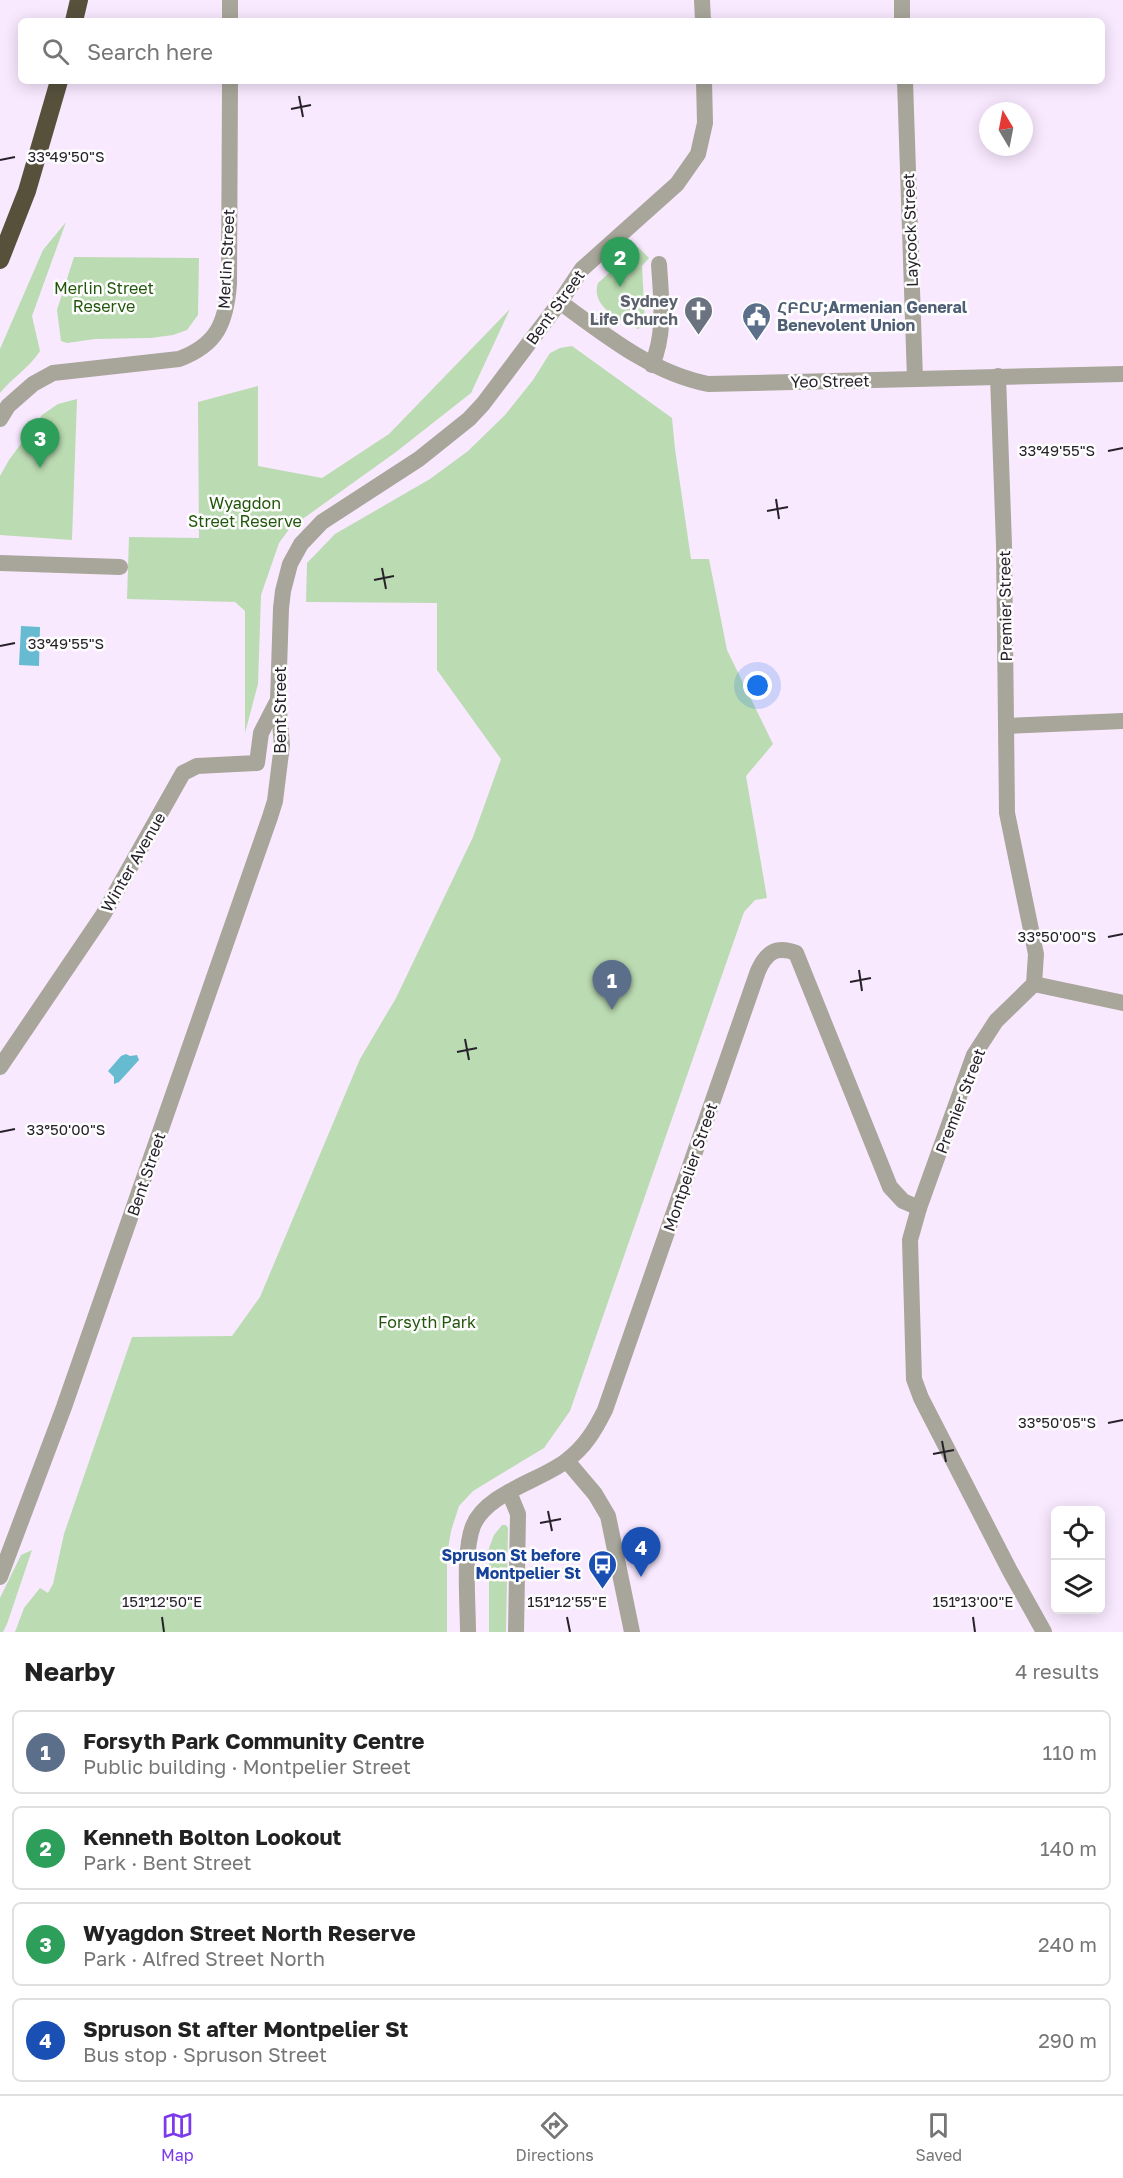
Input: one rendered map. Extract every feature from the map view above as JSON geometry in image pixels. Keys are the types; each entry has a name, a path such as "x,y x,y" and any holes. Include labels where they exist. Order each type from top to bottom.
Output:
{"highway":[{"path":"75,18 79,0"},
{"path":"0,260 27,191 58,84"}],"street":[{"path":"230,0 230,18"},
{"path":"702,0 703,18"},
{"path":"902,0 902,18"},
{"name":"Merlin Street","path":"0,419 8,406 33,384 53,372 179,359 207,345 222,324 229,284 230,84"},
{"name":"Bent Street","path":"0,1577 64,1407 275,801 282,746 278,700 283,591 290,564 310,533 328,518 419,459 469,419 483,404 560,302 582,269 677,184 698,154 705,123 704,84"},
{"name":"Laycock Street","path":"904,84 915,379"},
{"path":"652,364 661,333 659,264"},
{"name":"Yeo Street","path":"560,302 652,364 678,377 708,384 1123,374"},
{"name":"Premier Street","path":"998,376 1004,545 1007,813 1036,954 1034,984 996,1021 974,1055 919,1208 910,1240 914,1378 926,1408 1044,1632"},
{"path":"0,563 120,567"},
{"name":"Winter Avenue","path":"0,1067 103,915 183,773 197,766 257,763 261,733 278,700"},
{"path":"1007,726 1123,721"},
{"name":"Montpelier Street","path":"468,1632 469,1540 472,1528 485,1509 509,1492 567,1461 591,1437 605,1410 758,971 764,958 771,953 788,950 796,954 890,1187 903,1201 919,1208"},
{"path":"1034,984 1123,1002"},
{"path":"567,1461 595,1494 608,1516 632,1632"},
{"path":"509,1492 518,1514 516,1632"}],"green space":[{"path":"66,222 32,316 40,351 0,393 0,349 43,250"},
{"path":"638,247 649,258 642,266 645,323 638,329 608,312 598,299 597,291 598,283"},
{"name":"Merlin Street Reserve","path":"74,257 199,258 198,315 187,330 173,335 151,338 95,339 67,343 61,341 57,310"},
{"name":"Wyagdon Street Reserve","path":"510,309 471,393 396,452 290,528 279,543 261,595 258,684 245,733 245,611 235,602 127,599 129,537 199,538 198,402 258,386 258,466 322,478 389,434"},
{"name":"Forsyth Park","path":"572,346 672,418 691,559 709,559 727,650 773,744 746,776 767,898 755,900 744,912 570,1411 544,1448 473,1491 459,1506 451,1531 447,1555 447,1632 15,1632 24,1608 40,1588 48,1593 53,1584 64,1534 132,1337 232,1336 260,1297 360,1059 396,998 473,837 501,759 437,670 437,603 306,602 307,563 335,534 430,479 468,451 505,415 533,380 550,353"},
{"path":"77,399 72,540 0,535 0,476 9,460 42,415 58,404"},
{"path":"502,1525 508,1528 506,1632 489,1632 489,1548 494,1535"},
{"path":"32,1550 7,1624 3,1632 0,1632 0,1598 21,1555"}],"water":[{"path":"21,626 40,627 39,666 19,665"},
{"path":"137,1055 139,1060 119,1082 114,1084 114,1077 108,1071 121,1056"}],"place":[{"name":"Kenneth Bolton Lookout","path":"620,287"},
{"name":"Sydney Life Church","path":"699,336"},
{"name":"ՀԲԸՄ;Armenian General Benevolent Union","path":"756,342"},
{"name":"Wyagdon Street North Reserve","path":"40,468"},
{"name":"Forsyth Park Community Centre","path":"612,1010"},
{"name":"Spruson St after Montpelier St","path":"641,1577"},
{"name":"Spruson St before Montpelier St","path":"602,1590"}]}
